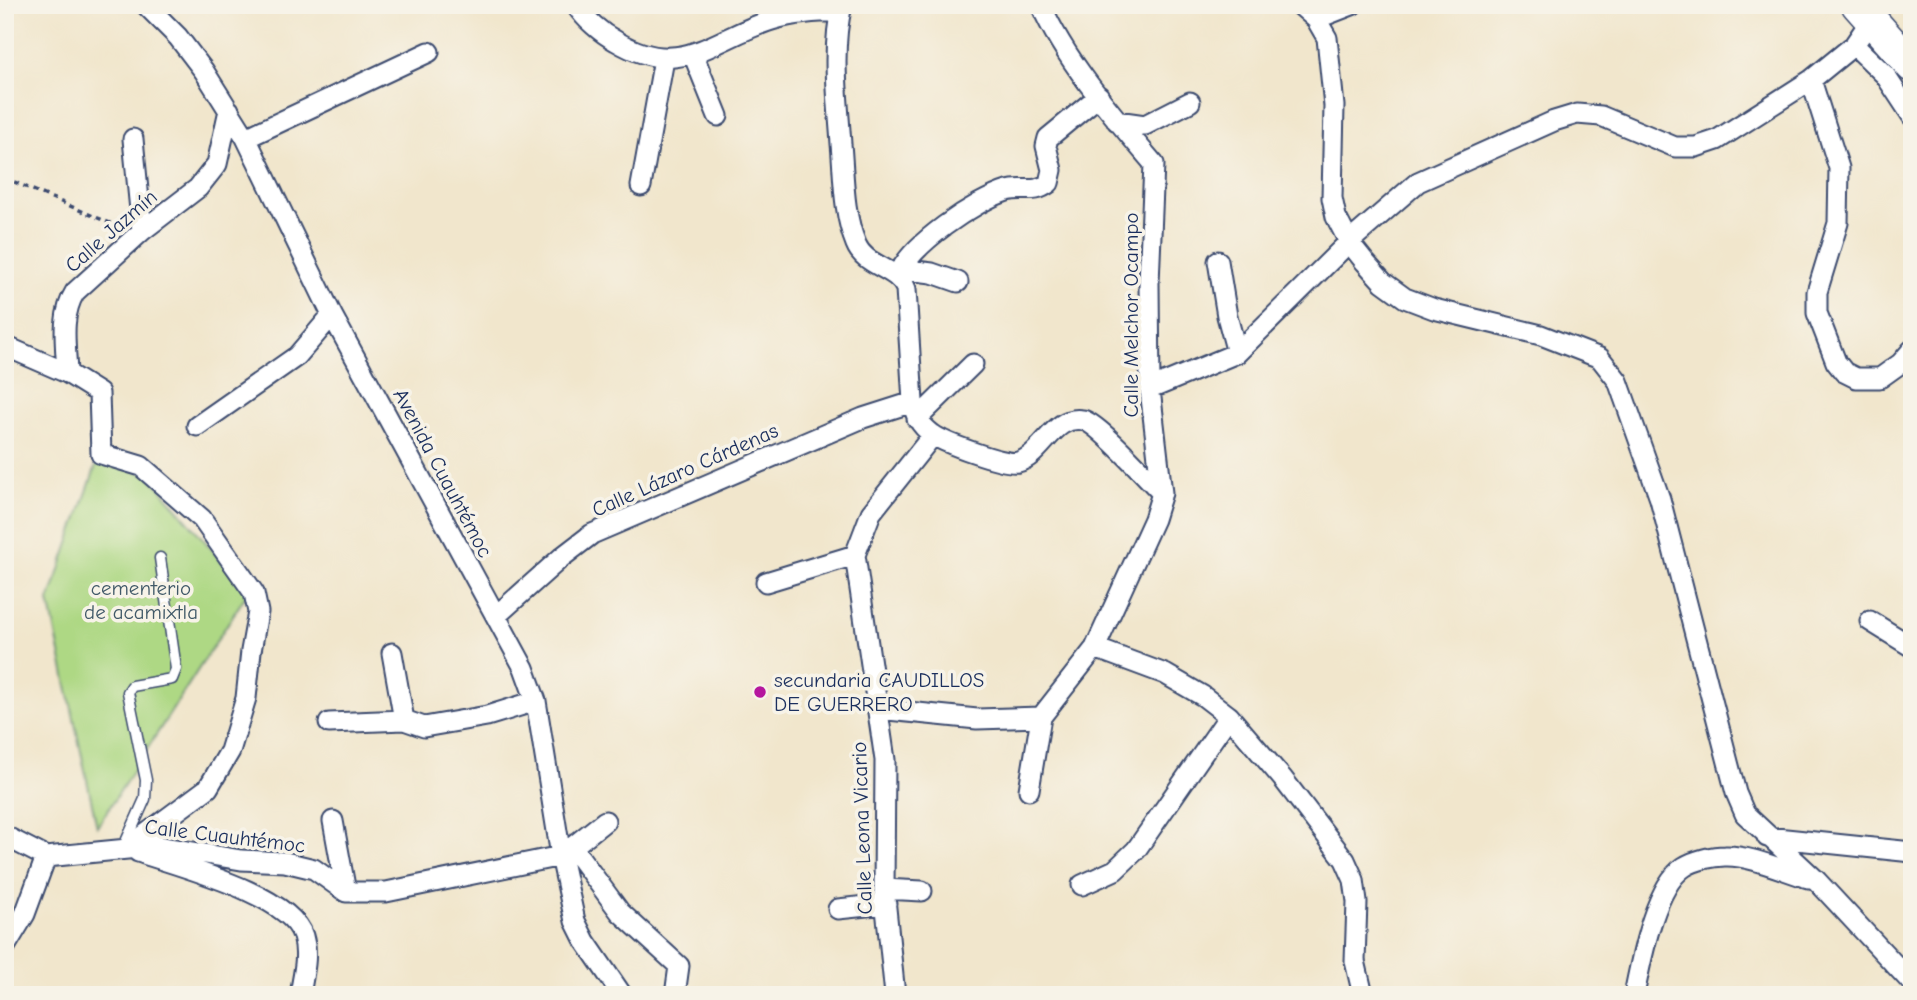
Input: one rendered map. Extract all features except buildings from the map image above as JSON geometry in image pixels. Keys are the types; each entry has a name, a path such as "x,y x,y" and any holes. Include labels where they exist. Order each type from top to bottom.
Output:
{"main road":[{"path":"1861,24 1908,60"}],"street":[{"name":"Avenida Cuauhtémoc","path":"146,5 178,37 204,71 246,138 332,315 524,668 536,701 566,851 575,921 585,941 622,995"},
{"path":"576,5 607,36 631,51 664,59 692,54 769,21 795,14 841,8 836,66 845,199 856,246 873,264 899,273 932,273 958,282"},
{"name":"Calle Melchor Ocampo","path":"1041,5 1050,24 1099,96 1154,164 1149,284 1150,389 1162,493 1154,519 1095,648 1041,717"},
{"path":"1300,5 1316,19 1326,38 1334,106 1332,198 1336,217 1349,242 1382,282 1405,298 1434,309 1541,335 1600,358 1618,381 1660,499 1736,793 1745,814 1817,881 1912,983"},
{"path":"1316,19 1352,5"},
{"path":"1150,389 1237,353 1349,242 1418,182 1553,121 1577,114 1601,116 1675,147 1696,147 1717,140 1811,80 1861,24 1885,75 1912,116"},
{"path":"246,138 429,52"},
{"path":"692,54 718,116"},
{"path":"641,186 664,59"},
{"path":"1811,80 1839,168 1838,223 1817,292 1817,313 1836,362 1844,372 1856,377 1880,378 1901,363 1912,350"},
{"path":"899,273 921,242 972,209 1000,194 1012,190 1039,190 1049,183 1052,170 1046,146 1048,138 1099,96"},
{"path":"1117,121 1145,125 1190,102"},
{"name":"Calle Jazmín","path":"67,373 65,323 68,303 75,292 140,233 198,188 217,164 229,110"},
{"path":"133,139 140,233"},
{"path":"1219,261 1227,316 1237,353"},
{"path":"899,273 906,289 915,410 933,435 998,461 1016,463 1033,455 1058,427 1071,419 1085,421 1126,455 1162,493"},
{"path":"197,426 297,356 332,315"},
{"path":"5,346 67,373 99,393 101,454 141,466 202,519 254,593 258,612 246,698 230,751 208,788 124,849"},
{"path":"915,410 973,364"},
{"name":"Calle Lázaro Cárdenas","path":"496,616 592,534 863,418 915,410"},
{"name":"Calle Leona Vicario","path":"895,995 885,897 885,760 855,555 871,513 933,435"},
{"path":"766,582 855,555"},
{"path":"1870,621 1912,647"},
{"path":"1095,648 1165,674 1203,696 1228,716 1283,779 1345,860 1354,880 1357,902 1355,961 1363,995"},
{"path":"392,653 404,720"},
{"path":"330,723 404,720 424,727 488,716 536,701"},
{"path":"878,709 977,719 1041,717 1029,790"},
{"path":"1082,885 1115,870 1136,850 1228,716"},
{"path":"333,821 346,892 386,892 566,851 604,821"},
{"path":"5,836 46,857 25,914 5,947"},
{"path":"1767,837 1912,852"},
{"name":"Calle Cuauhtémoc","path":"46,857 158,846 241,860 285,862 314,869 346,892"},
{"path":"124,849 258,894 289,915 303,934 307,957 300,995"},
{"path":"566,851 620,912 679,966 675,995"},
{"path":"1634,995 1644,946 1658,906 1683,868 1704,859 1725,856 1741,858 1817,881"},
{"path":"838,909 922,891"}],"lane":[{"path":"124,849 145,799 146,780 128,692 132,686 172,679 176,669 160,558"}],"path":[{"path":"5,178 140,233"}],"green space":[{"name":"cementerio de acamixtla","path":"98,460 149,475 248,592 97,827 49,601"}],"place":[{"name":"secundaria CAUDILLOS DE GUERRERO","path":"760,692"}]}
